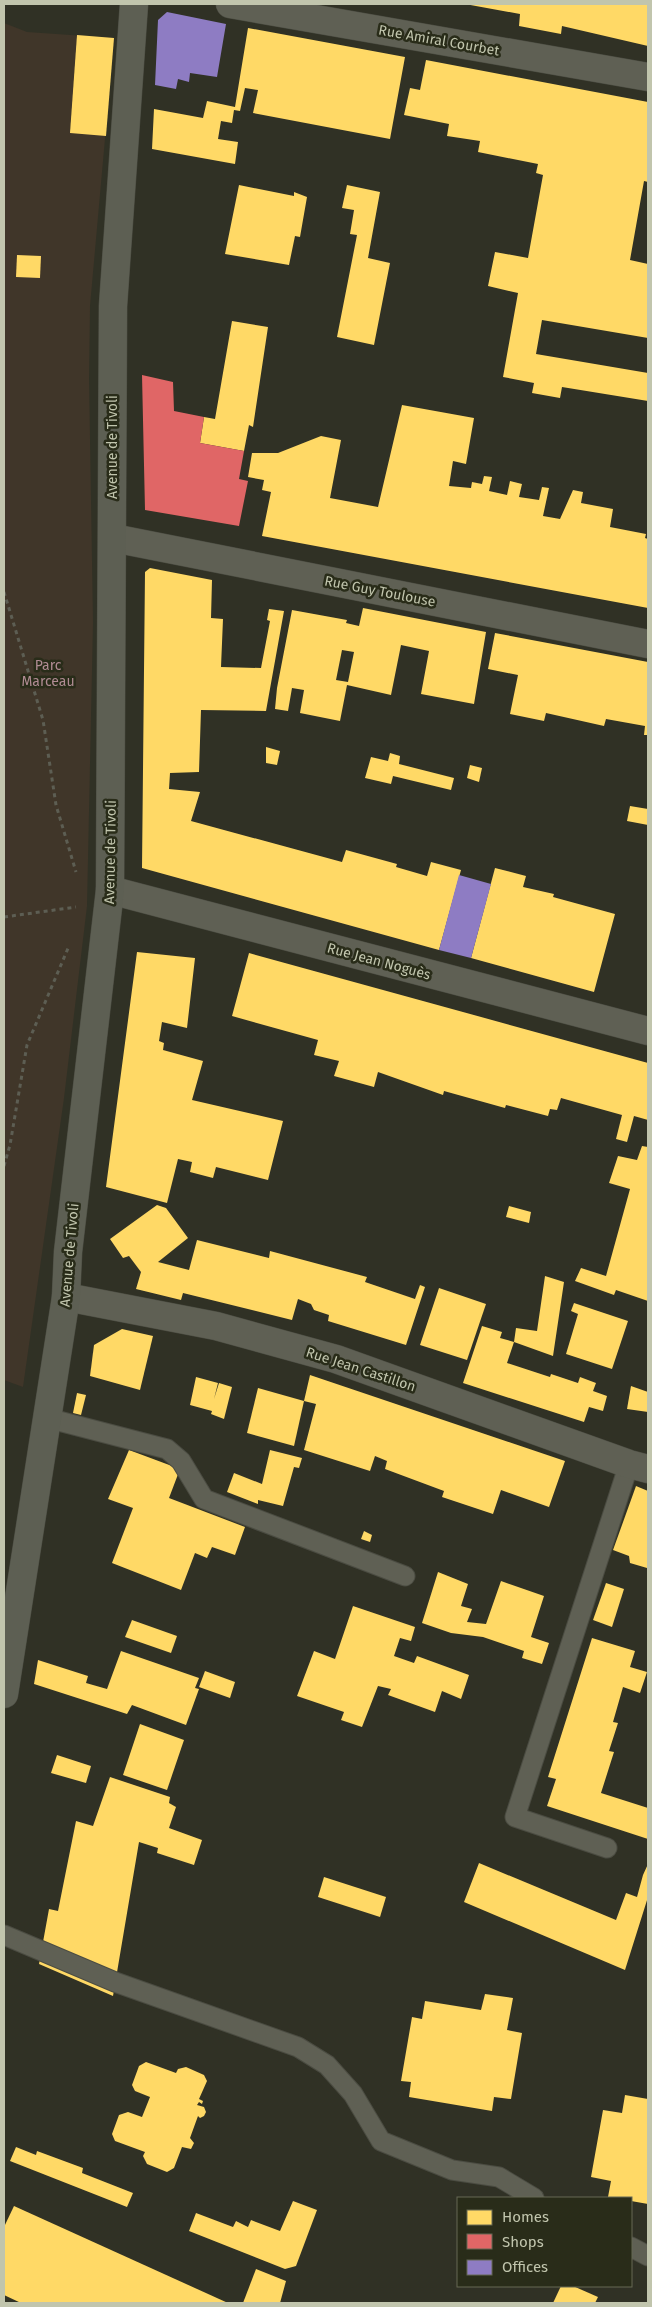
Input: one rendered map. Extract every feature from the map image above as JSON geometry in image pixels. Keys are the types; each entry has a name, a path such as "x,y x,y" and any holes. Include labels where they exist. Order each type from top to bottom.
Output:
{"street":[{"name":"Avenue de Tivoli","path":"4,1694 66,1297 68,1252 110,890 113,306 134,4"},
{"name":"Rue Amiral Courbet","path":"230,4 648,77"},
{"name":"Rue Guy Toulouse","path":"113,538 648,644"},
{"name":"Rue Jean Noguès","path":"110,890 648,1032"},
{"name":"Rue Jean Castillon","path":"66,1297 216,1326 336,1359 639,1466"}],"lane":[{"path":"47,1418 167,1449 181,1460 204,1499 405,1576"},
{"path":"607,1848 515,1818 639,1466"},
{"path":"4,1935 115,1982 298,2047 327,2065 334,2072 353,2094 381,2140 452,2170 499,2177 532,2197"},
{"path":"632,2248 648,2256"}],"path":[{"path":"4,592 42,720 56,805 78,878"},
{"path":"4,916 77,907"},
{"path":"4,1166 10,1145 27,1045 72,941"}],"green space":[{"name":"Parc Marceau","path":"4,23 27,32 114,38 90,306 89,378 93,622 87,906 64,1098 23,1387 4,1380"}],"building: Homes":[{"path":"465,4 648,4 648,46 562,26 561,34 519,26 520,14"},
{"path":"248,28 405,57 390,139 253,113 258,90 245,88 240,111 234,110 232,123 221,121 218,139 238,142 235,164 152,149 154,109 203,118 207,101 235,107"},
{"path":"77,35 114,38 106,136 70,133"},
{"path":"426,60 648,102 648,182 644,181 630,260 648,264 648,338 542,320 536,354 648,373 648,401 562,387 560,398 532,393 534,383 503,377 518,293 488,286 495,252 528,258 543,175 536,173 538,164 478,152 480,141 447,136 449,124 404,115 410,88 420,90"},
{"path":"239,185 294,196 294,192 307,197 300,237 295,236 289,265 225,254"},
{"path":"347,185 380,192 368,258 390,263 374,345 337,337 357,235 350,234 354,210 342,208"},
{"path":"17,255 41,256 40,278 16,277"},
{"path":"232,321 268,327 253,427 249,425 244,451 200,443 204,417 215,419"},
{"path":"402,405 474,418 466,464 453,461 449,486 471,488 472,482 482,484 484,476 492,477 489,491 507,495 510,481 522,484 519,497 539,500 542,487 549,488 543,516 560,519 573,490 583,492 581,503 613,509 610,527 646,534 645,538 648,539 648,608 262,536 271,492 262,490 264,480 248,477 252,453 278,453 321,436 341,440 330,498 378,507"},
{"path":"150,568 212,580 211,618 223,619 221,667 261,668 270,621 267,620 269,609 284,611 266,711 201,710 199,772 170,773 169,789 200,792 191,821 342,862 346,850 397,864 396,867 427,876 431,862 461,870 439,950 142,868 145,572"},
{"path":"363,608 486,632 474,704 421,694 429,651 401,645 391,695 347,685 340,721 300,713 304,690 292,688 288,711 275,709 277,688 292,610 347,620 346,623 359,626","holes":["342,650 354,652 348,682 336,680"]},
{"path":"495,633 648,662 648,735 644,735 645,726 606,719 604,726 546,713 544,721 510,714 518,675 488,669"},
{"path":"266,747 280,751 277,765 266,763"},
{"path":"390,753 400,756 399,764 454,778 451,790 393,776 391,784 365,778 371,757 388,761"},
{"path":"470,765 482,768 479,782 467,778"},
{"path":"630,806 648,809 648,825 627,821"},
{"path":"495,868 526,876 523,887 554,894 553,897 615,914 594,992 471,958"},
{"path":"137,952 195,958 187,1028 162,1022 159,1041 164,1043 163,1050 203,1061 192,1100 283,1121 268,1180 216,1167 213,1178 190,1172 192,1162 178,1159 167,1203 106,1187"},
{"path":"249,953 648,1063 648,1120 634,1116 627,1142 616,1139 622,1115 561,1098 557,1110 550,1109 548,1116 506,1105 505,1108 444,1091 443,1095 378,1072 374,1087 334,1076 339,1061 314,1055 318,1040 232,1016"},
{"path":"642,1146 648,1147 648,1301 616,1290 614,1295 575,1281 581,1268 606,1276 630,1189 609,1183 618,1156 637,1160"},
{"path":"157,1205 166,1208 188,1238 158,1262 189,1270 197,1240 269,1258 270,1251 367,1277 365,1282 415,1299 420,1285 425,1287 406,1345 328,1321 329,1315 314,1310 311,1304 298,1299 292,1320 183,1293 181,1300 136,1289 141,1272 129,1256 123,1258 110,1239"},
{"path":"509,1206 531,1212 529,1223 506,1217"},
{"path":"545,1276 564,1282 553,1356 514,1342 516,1328 537,1331"},
{"path":"439,1288 486,1304 467,1360 420,1345"},
{"path":"574,1303 628,1321 612,1369 566,1354 578,1314 571,1311"},
{"path":"482,1326 502,1332 500,1338 514,1342 507,1363 550,1377 551,1374 578,1383 580,1377 596,1383 593,1391 607,1396 603,1411 589,1407 584,1422 463,1383"},
{"path":"122,1329 153,1336 140,1390 90,1376 94,1345"},
{"path":"310,1375 565,1461 549,1507 501,1490 493,1514 442,1497 444,1491 385,1469 387,1461 375,1456 370,1471 304,1450 316,1404 304,1401"},
{"path":"196,1377 218,1383 214,1399 219,1383 232,1387 224,1419 211,1414 212,1411 190,1405"},
{"path":"631,1386 648,1392 648,1412 627,1409"},
{"path":"258,1388 304,1401 294,1446 247,1433"},
{"path":"77,1393 86,1395 81,1415 73,1413"},
{"path":"129,1450 180,1469 169,1498 245,1527 235,1555 212,1547 207,1558 195,1553 181,1590 112,1563 133,1508 108,1499"},
{"path":"270,1450 302,1458 299,1468 294,1467 283,1506 258,1500 258,1504 227,1492 234,1473 262,1484"},
{"path":"636,1486 648,1491 647,1568 630,1563 629,1556 613,1550"},
{"path":"364,1531 372,1535 370,1542 361,1539"},
{"path":"438,1572 468,1584 461,1606 472,1609 467,1622 486,1624 501,1581 544,1596 531,1637 549,1643 542,1664 522,1658 524,1651 483,1637 451,1633 422,1623"},
{"path":"606,1583 624,1589 612,1627 593,1620"},
{"path":"353,1606 415,1627 411,1641 400,1638 394,1656 414,1663 417,1656 469,1675 461,1699 442,1691 435,1712 388,1695 391,1689 378,1686 362,1727 341,1720 344,1712 297,1696 314,1651 335,1659"},
{"path":"132,1620 177,1636 171,1653 125,1637"},
{"path":"592,1638 635,1651 630,1667 647,1672 640,1693 623,1687 613,1722 618,1723 609,1751 614,1752 601,1793 648,1808 648,1839 547,1806 556,1779 548,1777"},
{"path":"121,1651 199,1678 195,1688 199,1689 186,1725 132,1705 127,1714 34,1684 38,1660 88,1676 86,1683 107,1689"},
{"path":"205,1671 235,1682 230,1698 199,1687"},
{"path":"140,1724 184,1740 167,1790 123,1775"},
{"path":"57,1755 91,1766 86,1783 51,1773"},
{"path":"110,1777 170,1797 169,1803 176,1807 169,1828 202,1840 194,1865 157,1853 158,1848 139,1842 113,1996 39,1964 49,1909 58,1911 76,1821 93,1826"},
{"path":"479,1863 616,1920 626,1893 637,1897 648,1864 648,1897 625,1970 464,1902"},
{"path":"324,1877 386,1897 380,1917 318,1897"},
{"path":"485,1994 513,1998 507,2030 522,2033 511,2099 494,2097 492,2111 409,2097 411,2082 401,2081 412,2017 422,2019 425,2001 481,2010"},
{"path":"146,2062 176,2073 178,2069 186,2067 204,2075 207,2081 199,2099 203,2101 202,2104 199,2102 197,2105 204,2107 206,2112 200,2118 198,2116 190,2138 194,2143 191,2149 182,2147 174,2168 167,2172 147,2164 143,2156 145,2152 115,2141 112,2134 119,2115 128,2112 142,2117 150,2097 135,2091 132,2085 139,2066"},
{"path":"625,2095 648,2099 648,2204 632,2201 632,2197 608,2197 611,2181 591,2177 603,2110 622,2113"},
{"path":"16,2147 36,2155 37,2151 83,2168 82,2173 133,2193 127,2207 10,2161"},
{"path":"293,2201 317,2210 296,2266 285,2269 189,2231 196,2213 233,2227 236,2221 248,2227 251,2220 280,2231"},
{"path":"14,2206 228,2303 21,2303 4,2295 4,2227"},
{"path":"256,2269 286,2281 280,2303 243,2303"},
{"path":"561,2287 575,2287 598,2297 595,2303 553,2303"}],"building: Shops":[{"path":"142,375 173,382 174,411 204,417 200,443 244,451 239,479 248,481 239,526 145,510"}],"building: Offices":[{"path":"167,12 226,24 217,77 190,73 189,82 178,79 176,89 155,85 158,20"},
{"path":"459,875 491,884 471,958 439,950"}]}
